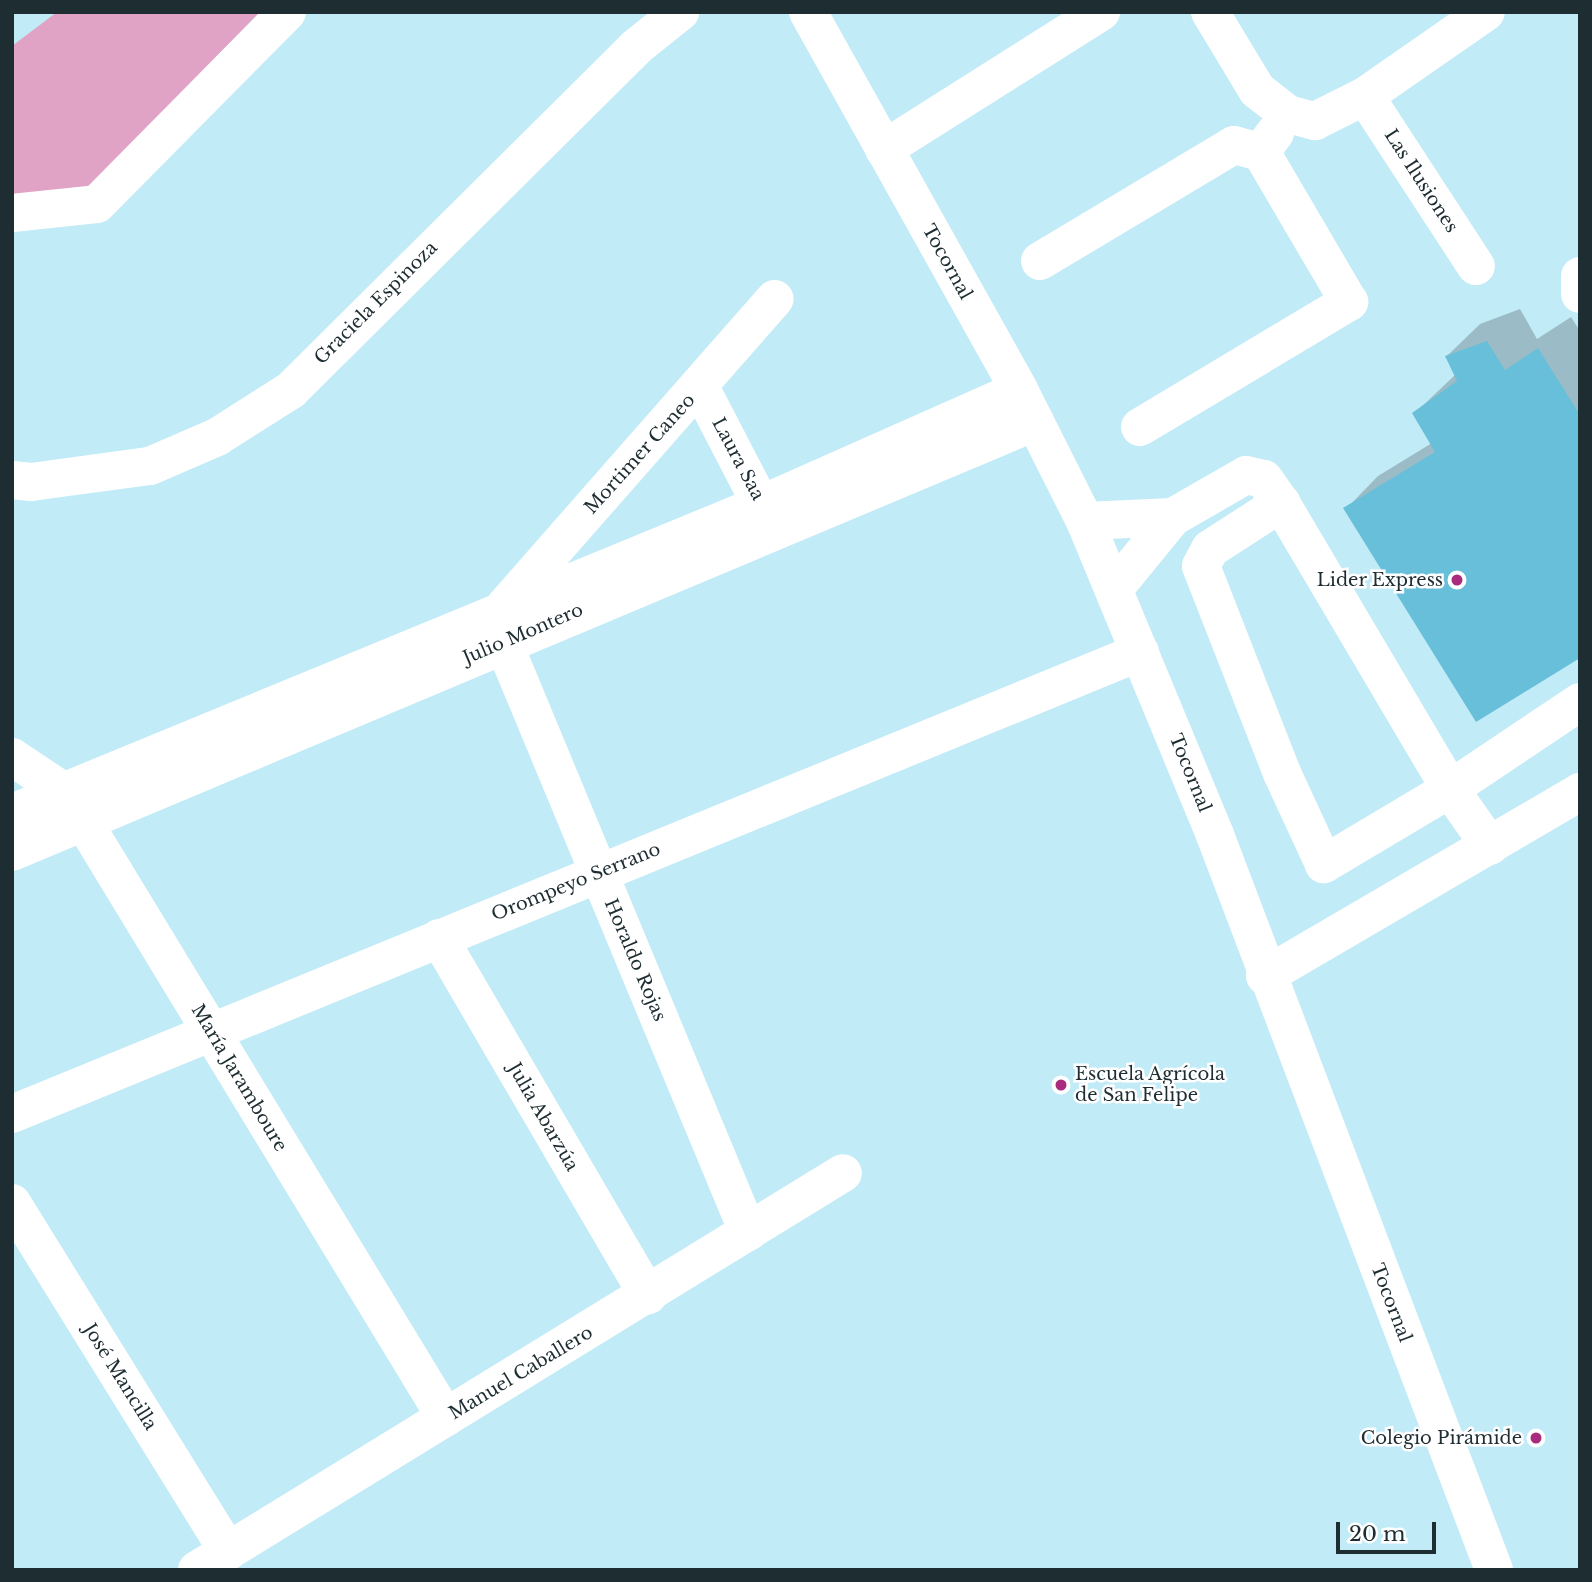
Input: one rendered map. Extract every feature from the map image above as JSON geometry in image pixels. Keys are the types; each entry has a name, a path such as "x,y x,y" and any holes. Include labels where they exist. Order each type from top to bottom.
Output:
{"street":[{"path":"12,213 97,204 287,12"},
{"name":"Graciela Espinoza","path":"12,480 31,482 150,466 217,437 291,390 635,48 680,12"},
{"name":"Tocornal","path":"808,12 1027,406 1085,521 1215,835 1265,976 1494,1570"},
{"path":"884,149 1101,12"},
{"path":"1210,12 1257,90 1288,114 1315,121 1366,96 1486,12"},
{"name":"Las Ilusiones","path":"1366,96 1476,266"},
{"path":"1261,152 1288,114"},
{"path":"1040,261 1234,145 1261,152 1349,302 1140,427"},
{"path":"1580,276 1580,294"},
{"name":"Mortimer Caneo","path":"504,625 775,299"},
{"name":"Laura Saa","path":"700,387 768,518"},
{"name":"Julio Montero","path":"12,852 74,807 504,625 768,518 1027,406"},
{"path":"1114,589 1174,517 1247,475 1264,479 1281,503 1450,789 1490,846"},
{"path":"1281,503 1210,548 1201,566 1268,780 1324,864 1450,789 1580,702"},
{"path":"1085,521 1174,517"},
{"name":"Horaldo Rojas","path":"504,625 599,873 748,1232"},
{"name":"Orompeyo Serrano","path":"12,1114 1140,652"},
{"name":"María Jaramboure","path":"12,757 74,807 446,1418"},
{"path":"1265,976 1580,792"},
{"name":"Julio Montero","path":"12,813 74,807"},
{"name":"Julia Abarzúa","path":"439,938 648,1295"},
{"name":"Manuel Caballero","path":"212,1560 843,1173"},
{"name":"José Mancilla","path":"12,1203 212,1560"}],"shaded area":[{"path":"57,12 260,12 90,186 12,195 12,46"}],"building":[{"path":"1487,341 1505,370 1538,348 1580,415 1580,658 1476,722 1343,508 1435,452 1412,413 1457,381 1445,356"}],"place":[{"name":"Lider Express","path":"1457,580"},
{"name":"Escuela Agrícola de San Felipe","path":"1061,1085"},
{"name":"Colegio Pirámide","path":"1536,1438"}]}
